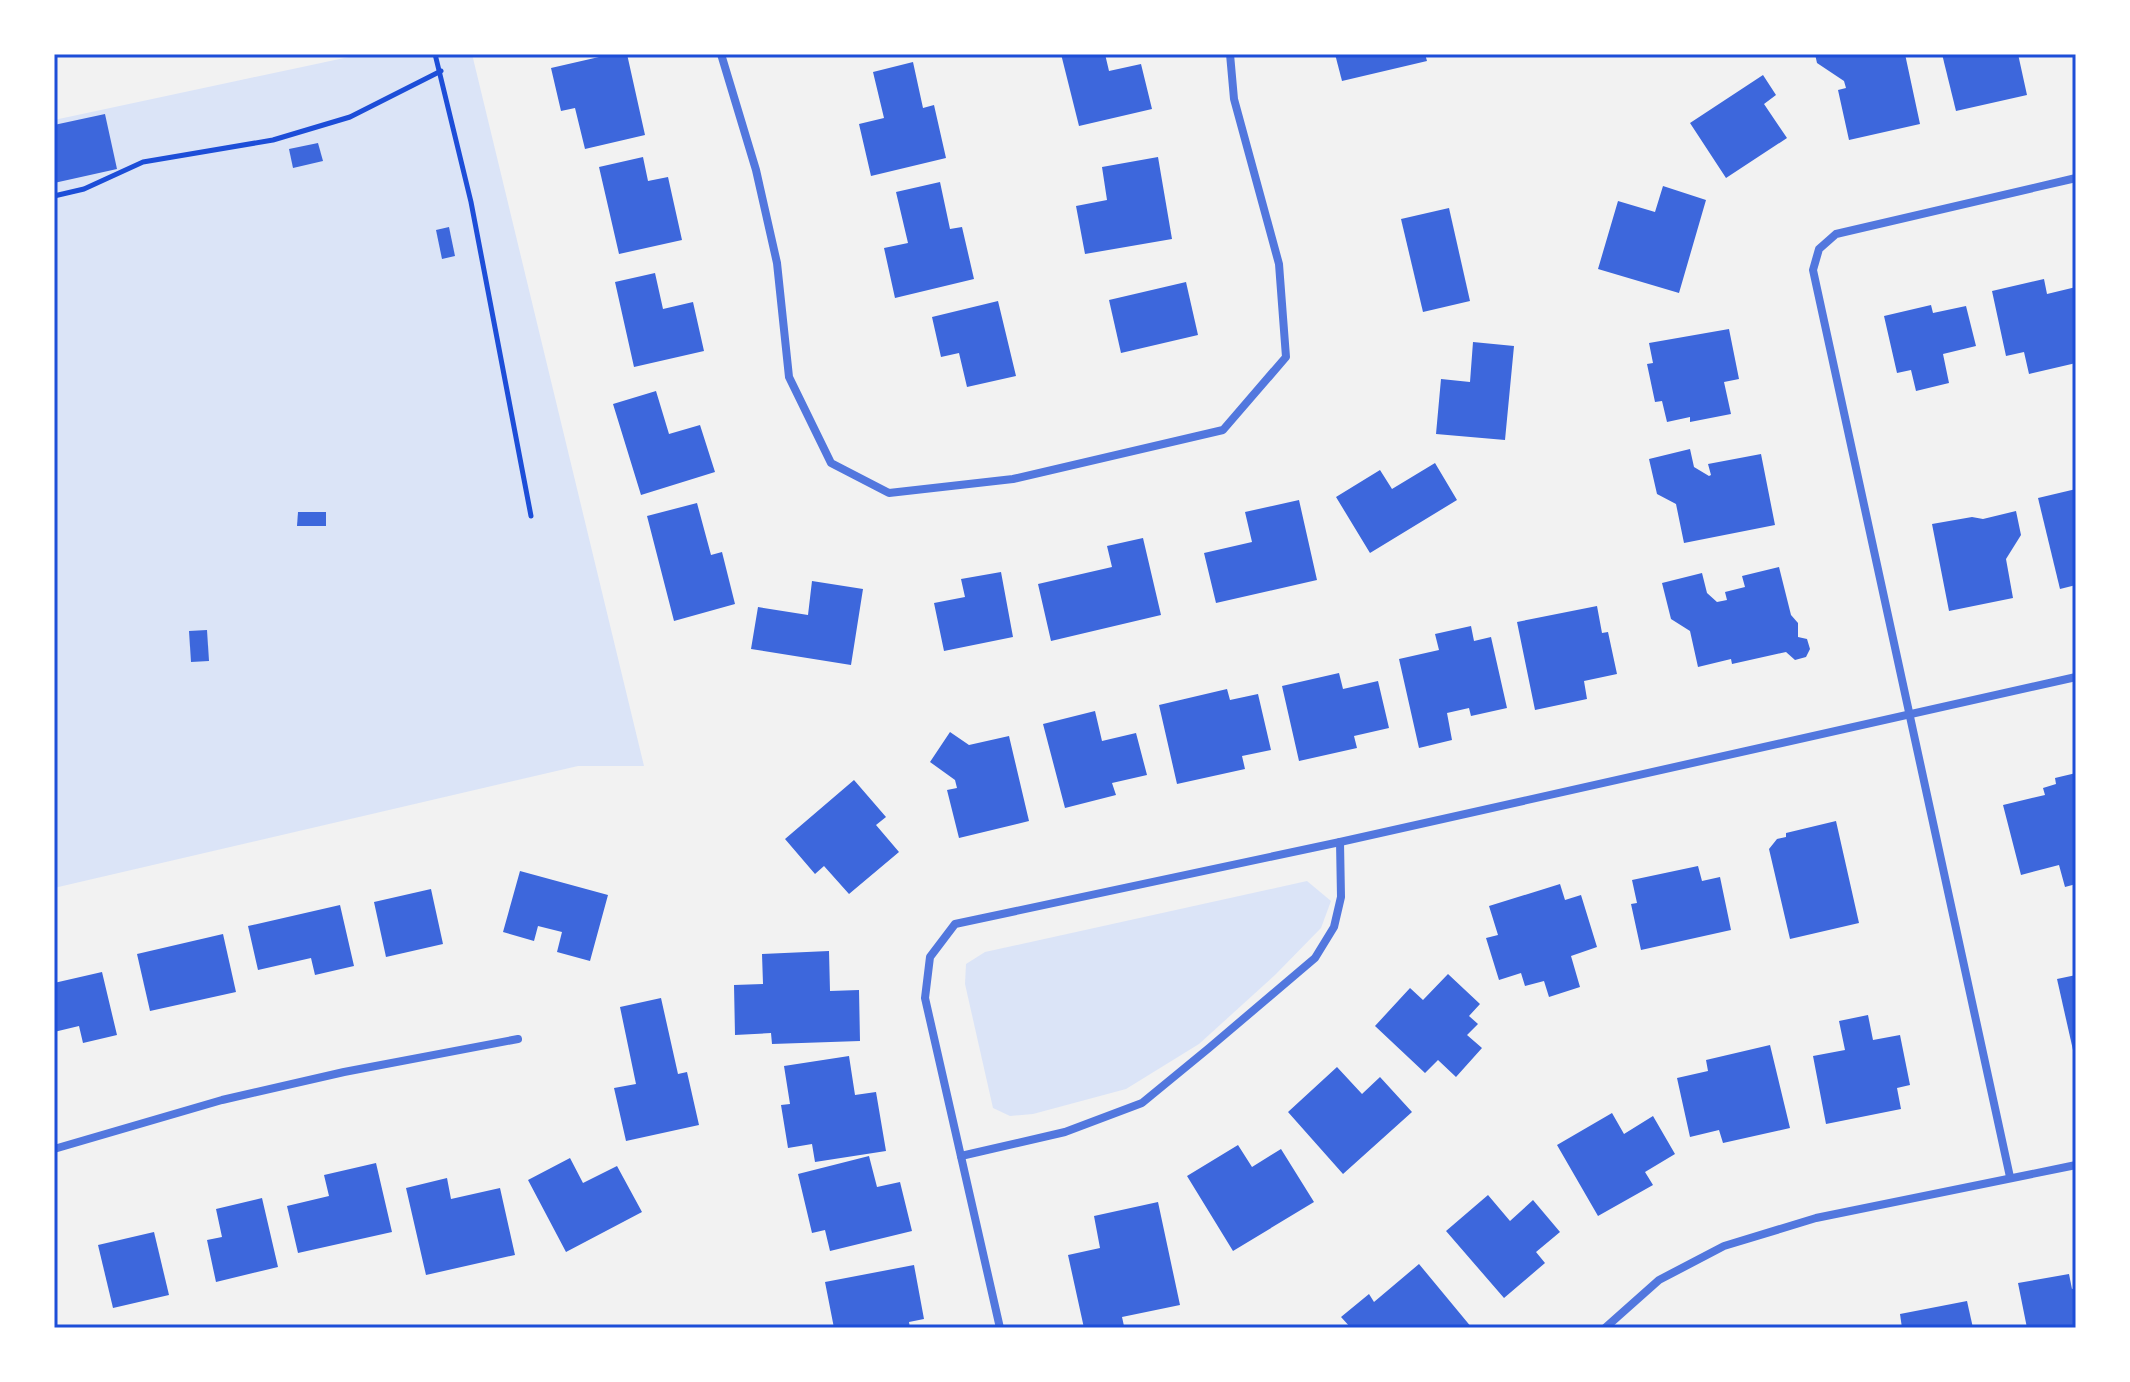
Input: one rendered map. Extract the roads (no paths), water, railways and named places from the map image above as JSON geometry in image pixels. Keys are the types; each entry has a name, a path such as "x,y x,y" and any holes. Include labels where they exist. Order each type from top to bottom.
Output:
{"street":[{"path":"721,54 756,170 777,263 789,377 831,463 889,493 1013,479 1223,430 1286,357 1279,264 1234,99 1230,54"},
{"path":"2010,1177 1813,270 1819,249 1836,234 2076,178"},
{"path":"1000,1328 925,998 930,957 955,924 1340,842 2076,677"},
{"path":"961,1156 1065,1132 1142,1103 1198,1057 1315,958 1334,927 1341,897 1340,842"},
{"path":"54,1149 222,1100 344,1072 518,1039"},
{"path":"1605,1328 1659,1280 1724,1246 1816,1218 2076,1165"}]}
